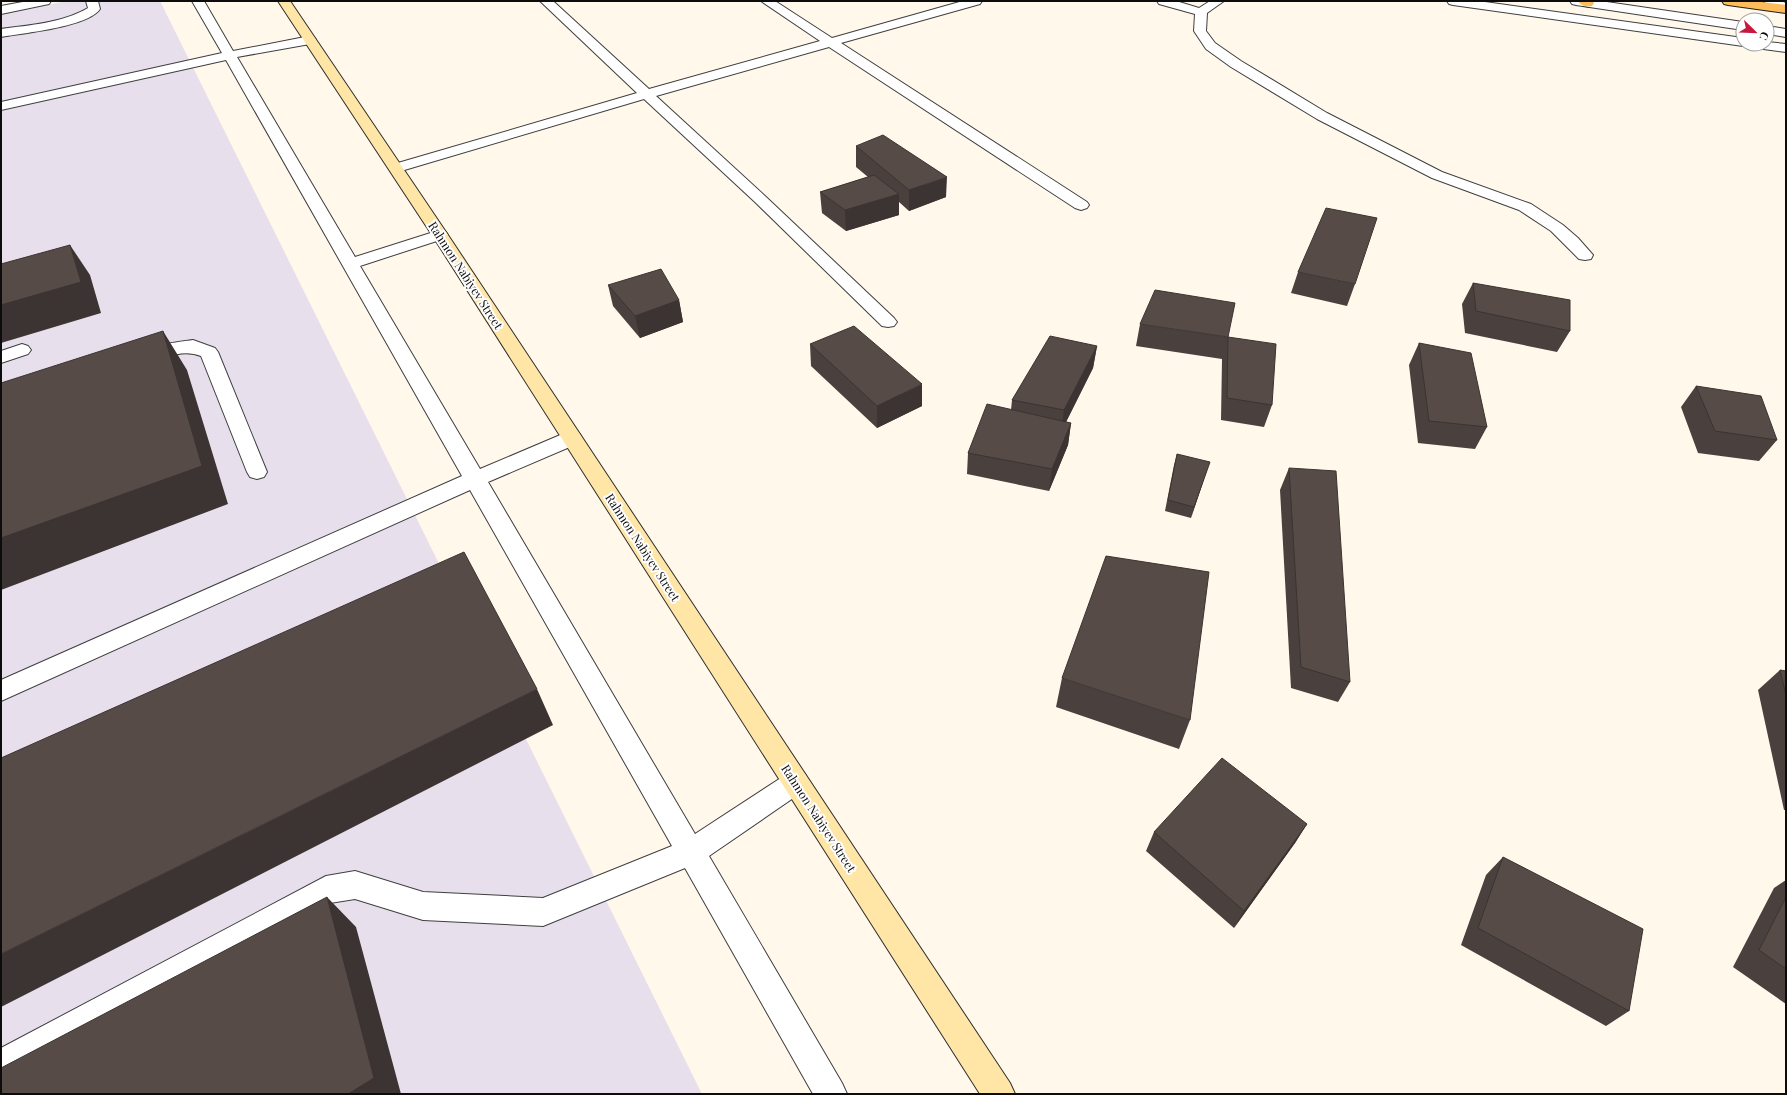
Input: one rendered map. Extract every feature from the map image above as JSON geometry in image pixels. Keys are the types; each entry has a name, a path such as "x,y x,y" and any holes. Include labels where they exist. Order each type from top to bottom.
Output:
{"main road":[{"name":"Rahmon Nabiyev Street","path":"284,1 440,235 999,1094"},
{"path":"1728,1 1786,8"}],"street":[{"path":"1,10 46,1"},
{"path":"1,33 73,19 87,14 94,9 92,1"},
{"path":"198,1 831,1094"},
{"path":"546,1 760,199 888,322"},
{"path":"768,1 1081,205"},
{"path":"396,168 830,41 976,1"},
{"path":"1163,1 1201,12 1218,1"},
{"path":"1453,1 1735,41"},
{"path":"1576,1 1735,25"},
{"path":"1770,1 1786,8"},
{"path":"1201,12 1200,31 1210,46 1236,64 1322,116 1437,175 1524,207 1557,228 1584,255"},
{"path":"1775,31 1786,33"},
{"path":"1,106 230,55 310,40"},
{"path":"1775,47 1786,48"},
{"path":"350,264 440,235"},
{"path":"129,363 166,350 193,346 208,352 258,472"},
{"path":"1,357 22,350"},
{"path":"1,691 475,479 572,438"},
{"path":"1,1065 326,890 355,885 423,906 543,912 691,852 796,782"}],"shaded area":[{"path":"67,1 160,1 702,1094 1,1094 1,14"}],"building":[{"path":"883,135 947,177 909,190 856,146"},
{"path":"874,175 899,194 845,210 820,192"},
{"path":"1326,208 1377,218 1355,284 1298,272"},
{"path":"70,245 81,282 1,305 1,264"},
{"path":"661,269 679,300 635,316 608,285"},
{"path":"1473,283 1570,300 1570,331 1476,311"},
{"path":"1155,290 1235,303 1228,337 1140,324"},
{"path":"854,326 922,384 877,406 810,344"},
{"path":"163,331 202,466 1,538 1,383"},
{"path":"1050,336 1097,346 1064,410 1012,400"},
{"path":"1228,337 1276,344 1272,405 1227,398"},
{"path":"1419,343 1471,353 1487,427 1429,421"},
{"path":"1696,386 1761,396 1777,440 1715,431"},
{"path":"987,404 1071,423 1052,469 968,453"},
{"path":"1177,454 1210,462 1194,507 1168,500"},
{"path":"1289,468 1336,471 1350,682 1301,667"},
{"path":"464,552 537,689 1,954 1,758"},
{"path":"1106,556 1209,572 1190,720 1062,678"},
{"path":"1780,670 1786,671 1786,695"},
{"path":"1222,758 1307,824 1244,911 1154,832"},
{"path":"1503,857 1643,929 1629,1011 1478,928"},
{"path":"327,897 374,1078 348,1094 1,1094 1,1068"},
{"path":"1786,897 1786,969 1759,950"}]}
